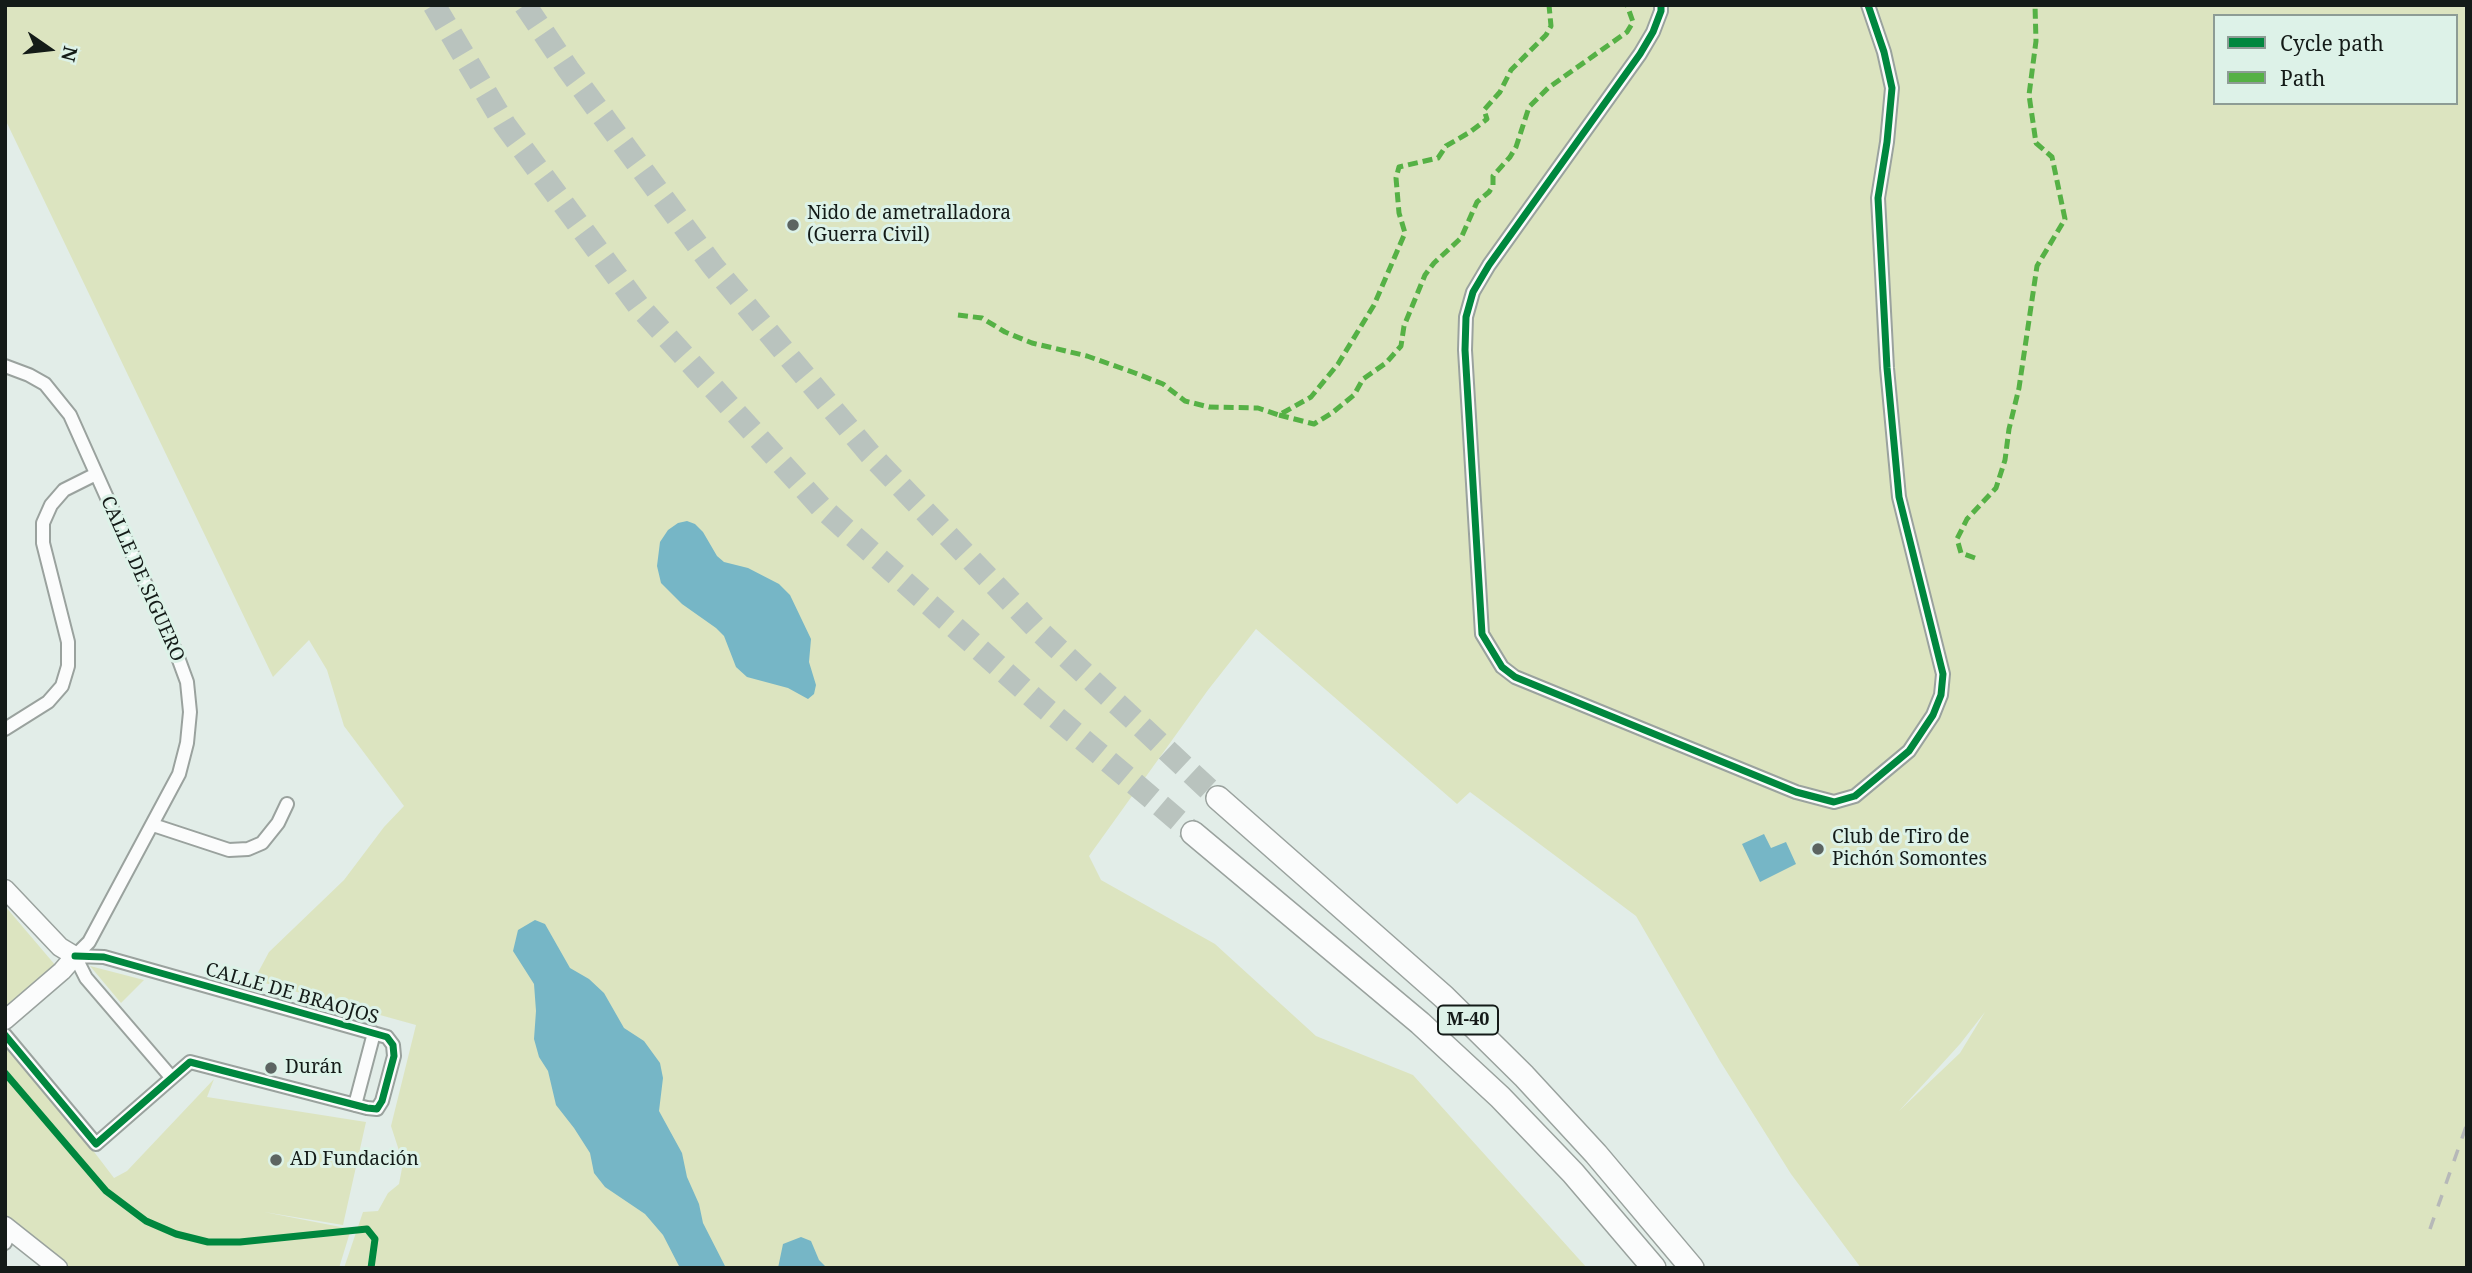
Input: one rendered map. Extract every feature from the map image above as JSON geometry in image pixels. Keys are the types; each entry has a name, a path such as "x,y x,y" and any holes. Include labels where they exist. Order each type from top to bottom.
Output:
{"highway":[{"name":"M-40","path":"1218,798 1444,997 1596,1154 1692,1268"},
{"name":"M-40","path":"1193,833 1420,1023 1500,1097 1573,1173 1647,1261"},
{"path":"1637,1202 1705,1268"}],"street":[{"path":"1661,5 1653,32 1640,54 1489,265 1473,292 1469,305 1465,350 1482,634 1502,667 1515,677 1796,792 1835,802 1855,796 1909,751 1933,715 1941,695 1943,674 1899,497 1886,368 1878,198 1892,88 1884,52 1868,5"},
{"name":"CALLE DE SIGUERO","path":"5,366 44,384 70,415 187,682 190,712 187,743 178,774 89,942 75,956"},
{"path":"5,729 48,702 62,687 68,666 68,642 43,543 43,523 51,505 64,491 96,474"},
{"path":"153,825 229,850 248,849 262,843 278,823 287,804"},
{"path":"5,889 60,947 75,956 86,978 171,1077"},
{"path":"5,1020 62,971 75,956"},
{"name":"CALLE DE BRAOJOS","path":"5,1035 96,1144 190,1062 355,1105 377,1109 382,1101 394,1056 393,1045 387,1037 104,957 75,956"},
{"name":"CALLE DE BRAOJOS","path":"355,1105 374,1032"},
{"path":"7,1230 58,1268"}],"green space":[{"path":"5,5 2467,5 2467,1268 1861,1268 1791,1174 1720,1061 1636,916 1470,792 1457,804 1256,629 1208,690 1089,856 1101,880 1215,944 1316,1036 1413,1075 1587,1268 344,1268 363,1212 378,1211 388,1193 399,1184 403,1163 391,1126 416,1025 254,980 269,952 344,880 384,827 404,806 344,726 327,670 309,640 273,677 5,119","holes":["1985,1012 1960,1053 1899,1111 1960,1044"]},
{"path":"5,906 56,966 5,1010"},
{"path":"90,966 144,980 121,1003"},
{"path":"5,1035 114,1178 127,1171 214,1079 207,1097 366,1122 343,1225 264,1212 351,1229 339,1268 65,1268 5,1221"}],"water":[{"path":"687,521 703,532 717,556 724,562 748,568 779,584 790,595 811,639 809,662 816,685 814,694 808,699 788,688 747,677 736,667 724,636 682,604 661,583 657,566 660,542 668,530"},
{"path":"1764,834 1771,848 1786,842 1796,864 1760,882 1742,844"},
{"path":"535,920 545,924 570,968 589,979 604,993 624,1028 644,1041 660,1063 663,1078 659,1111 682,1153 687,1177 699,1204 703,1223 726,1268 680,1268 663,1235 645,1214 605,1187 594,1173 590,1153 556,1105 548,1071 539,1057 534,1039 534,984 513,951 518,930"},
{"path":"801,1237 811,1241 819,1260 827,1268 778,1268 783,1244"}],"tunnel":[{"path":"434,5 505,125 638,305 821,507 1038,702 1193,833"},
{"path":"525,5 568,69 713,266 870,454 1039,631 1218,798"}],"railway":[{"path":"2430,1229 2467,1124"}],"marked path":[{"path":"958,315 982,318 1005,332 1032,343 1087,356 1135,373 1163,384 1185,401 1209,407 1258,408 1279,415 1311,397 1338,364 1374,305 1405,233 1399,213 1396,178 1399,167 1438,158 1446,146 1487,119 1484,110 1500,92 1511,70 1546,35 1551,26 1549,5"},
{"path":"1279,415 1314,424 1354,395 1363,379 1386,363 1401,346 1404,326 1425,275 1461,238 1477,202 1489,192 1493,186 1493,176 1516,147 1529,107 1548,88 1627,32 1633,22 1627,5"},
{"path":"1975,558 1961,553 1957,539 1967,519 1996,488 2005,460 2019,388 2037,266 2065,219 2052,157 2036,143 2029,95 2036,41 2035,5"}],"cycle path":[{"path":"1661,5 1653,32 1640,54 1489,265 1473,292 1466,317 1465,350 1482,634 1502,667 1515,677 1796,792 1834,802 1855,796 1909,751 1933,715 1941,695 1943,674 1899,497 1887,368 1878,198 1892,88 1884,52 1868,5"},
{"path":"5,1035 96,1144 190,1062 367,1108 377,1109 382,1101 394,1056 393,1045 387,1037 104,957 75,956"},
{"path":"5,1073 106,1191 146,1221 176,1234 208,1242 240,1242 367,1229 375,1239 371,1268"}],"place":[{"name":"Nido de ametralladora (Guerra Civil)","path":"793,225"},
{"name":"Club de Tiro de Pichón Somontes","path":"1818,849"},
{"name":"Durán","path":"271,1068"},
{"name":"AD Fundación","path":"276,1160"}]}
